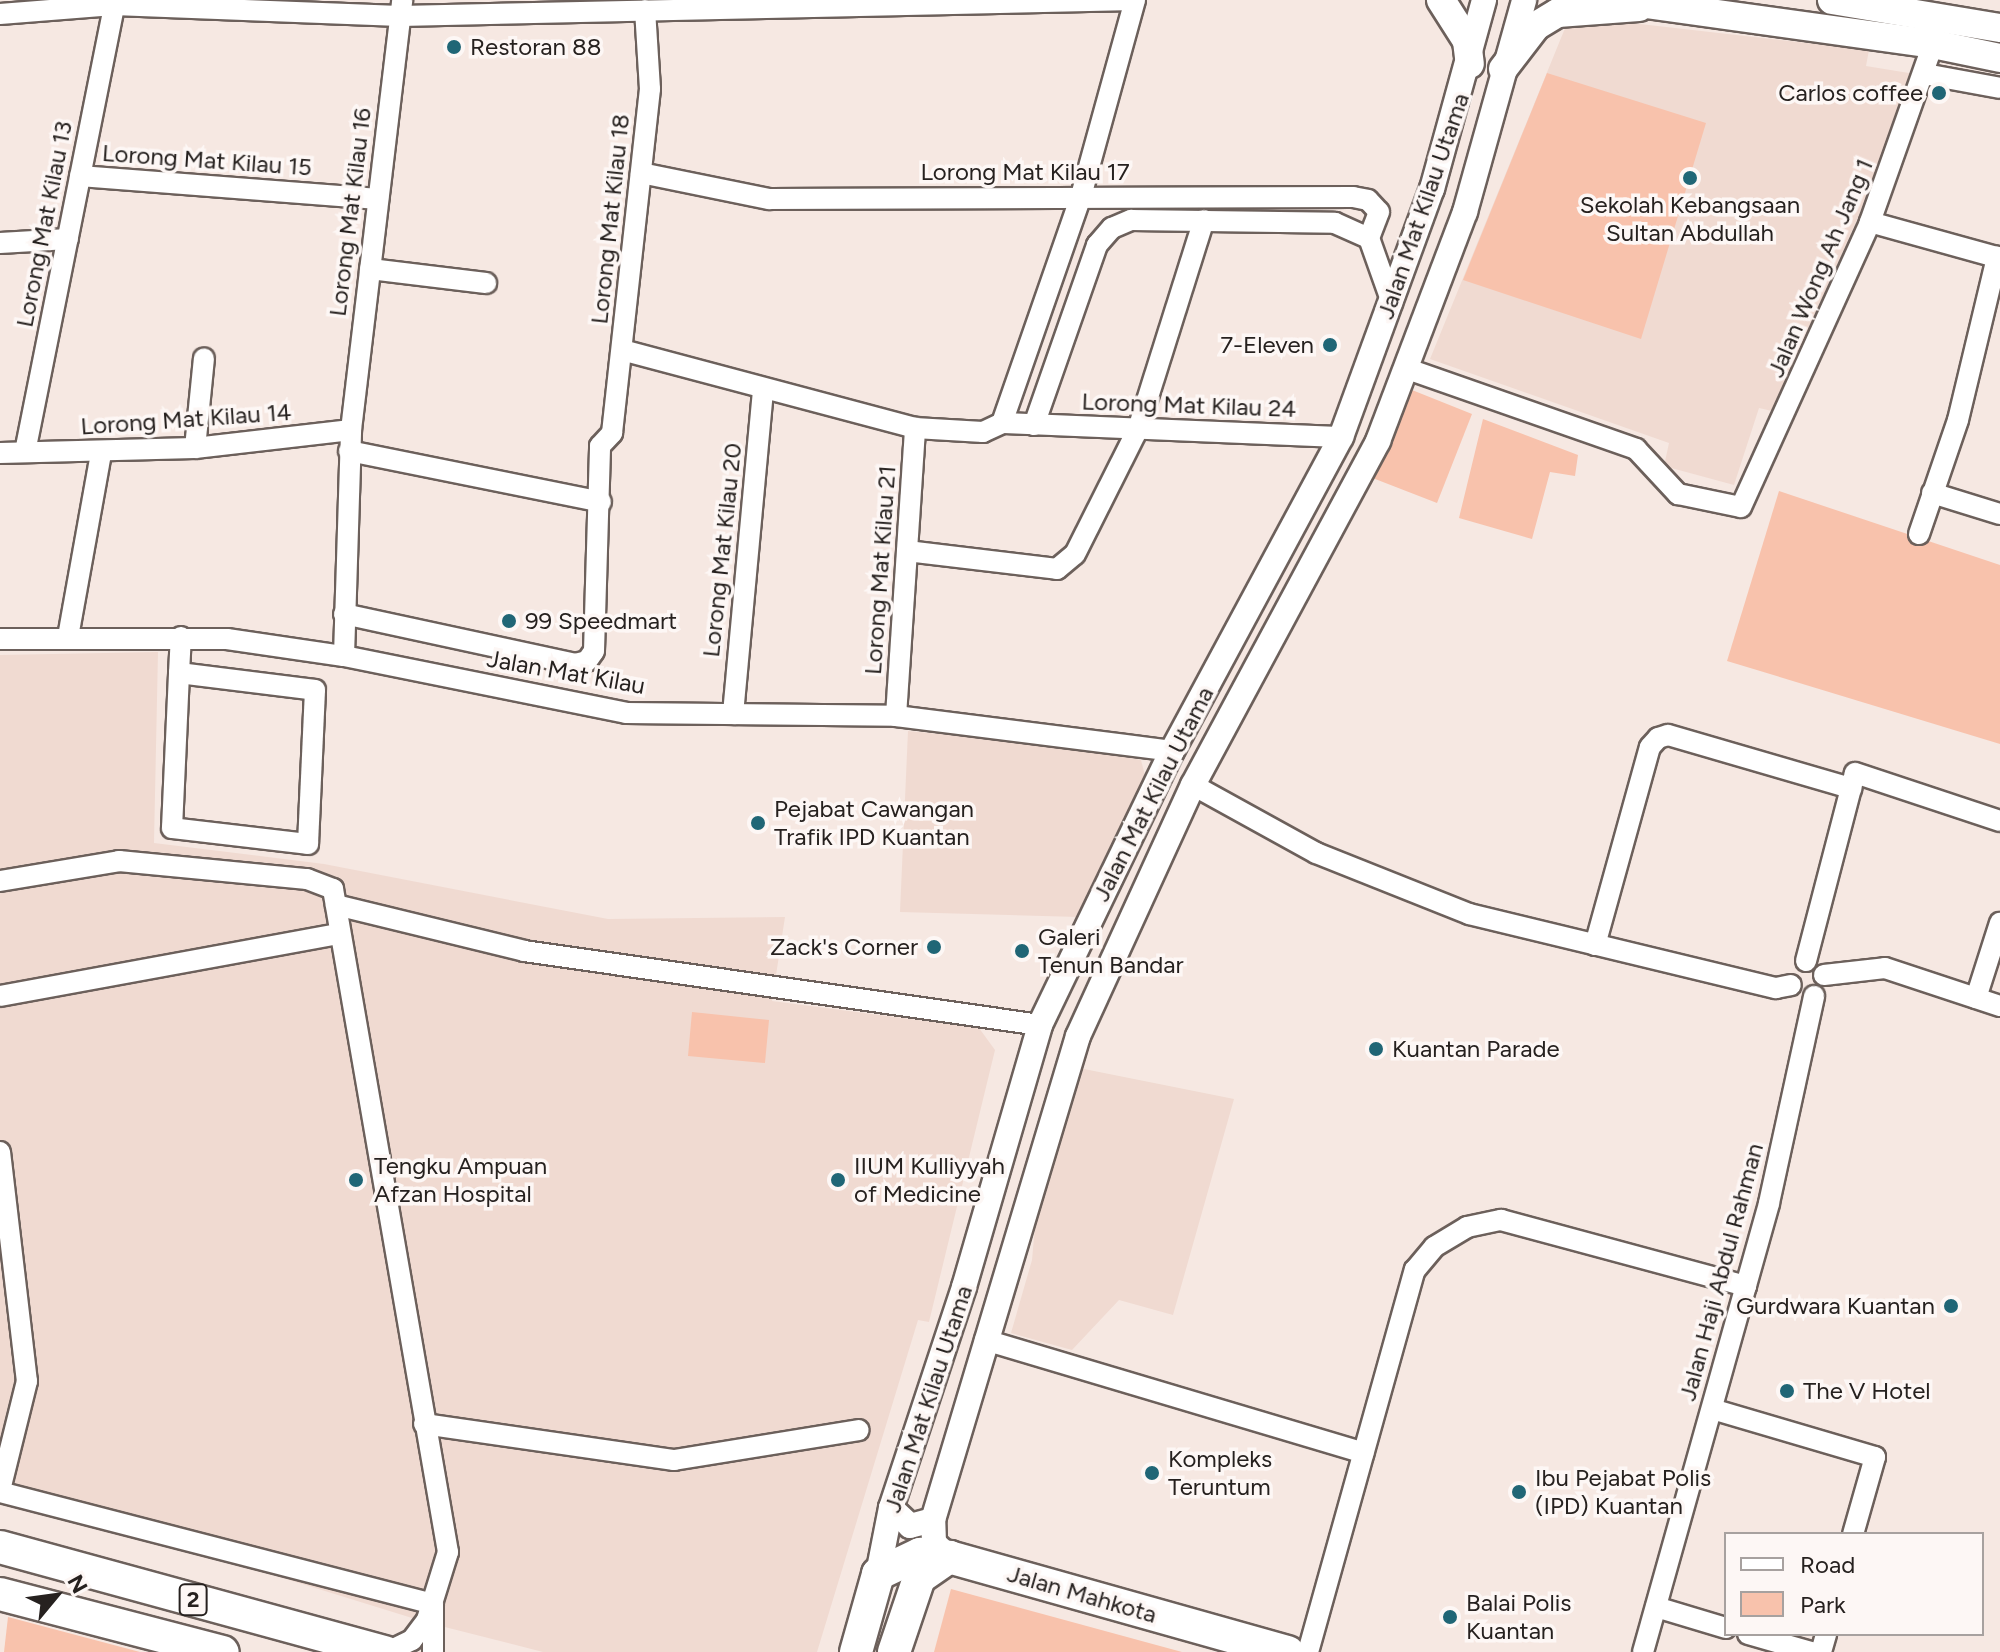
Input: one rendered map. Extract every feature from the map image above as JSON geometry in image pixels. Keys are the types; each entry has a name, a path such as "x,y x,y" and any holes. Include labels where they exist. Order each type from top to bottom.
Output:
{"highway":[{"name":"2","path":"0,1547 386,1652"},
{"name":"Jalan Mahkota","path":"878,1574 920,1554 949,1557 1280,1651"},
{"path":"894,1652 919,1578 949,1557"},
{"name":"Jalan Mat Kilau Utama","path":"856,1652 878,1574"},
{"name":"2","path":"0,1594 223,1652"}],"main road":[{"path":"1441,0 1467,41 1470,64"},
{"path":"1617,0 1933,44 2000,58"},
{"path":"1832,0 1916,6 2000,28"},
{"path":"1503,69 1536,26 1558,13 1664,7"}],"street":[{"path":"0,14 114,5 645,10 1135,0 1081,196 1002,423 983,432 915,428 763,391 622,350"},
{"name":"Jalan Mat Kilau Utama","path":"878,1574 891,1508 964,1287 1040,1025 1172,751 1341,437 1432,189 1470,64 1484,0"},
{"name":"Jalan Mat Kilau Utama","path":"949,1557 934,1543 933,1520 1078,1036 1193,785 1362,476 1468,201 1524,0"},
{"name":"Lorong Mat Kilau 13","path":"25,452 114,5"},
{"name":"Lorong Mat Kilau 16","path":"344,656 349,451 401,8"},
{"name":"Lorong Mat Kilau 18","path":"601,502 600,446 612,433 650,89 645,10"},
{"name":"Jalan Wong Ah Jang 1","path":"1405,368 1636,449 1678,494 1741,507 1870,222 1933,44"},
{"path":"1924,74 2000,88"},
{"path":"1432,189 1465,142 1473,149 1468,201"},
{"name":"Lorong Mat Kilau 17","path":"641,173 769,199 1353,197 1368,200 1379,212 1369,238"},
{"name":"Lorong Mat Kilau 15","path":"80,176 378,199"},
{"name":"Lorong Mat Kilau 24","path":"1034,425 1097,245 1112,228 1131,220 1335,223 1369,238"},
{"path":"907,551 1057,569 1075,554 1138,429 1204,220"},
{"path":"1870,222 1998,257 1958,420 1919,534"},
{"path":"1369,238 1392,303"},
{"path":"0,243 68,239"},
{"path":"370,269 486,283"},
{"path":"195,448 204,358"},
{"name":"Lorong Mat Kilau 20","path":"733,714 763,391"},
{"name":"Lorong Mat Kilau 24","path":"1002,423 1341,437"},
{"name":"Lorong Mat Kilau 21","path":"896,716 915,428"},
{"name":"Lorong Mat Kilau 14","path":"0,453 101,454 195,448 351,430"},
{"path":"349,451 601,502"},
{"path":"68,637 101,454"},
{"path":"1932,493 2000,514"},
{"name":"Jalan Mat Kilau","path":"344,614 575,664 587,661 594,651 601,502"},
{"path":"179,673 315,690 308,844 172,828 179,673 181,637"},
{"name":"Jalan Mat Kilau","path":"0,639 181,637 344,656 626,713 896,716 1172,751"},
{"path":"1595,945 1650,747 1658,738 1668,735 1851,788"},
{"path":"1791,985 1793,969 1806,961 1855,773 2000,821"},
{"path":"1193,785 1316,853 1380,882 1469,914 1776,988 1791,985"},
{"path":"0,881 119,861 172,863 322,881 333,889 338,934 448,1552 433,1604 412,1640 386,1652"},
{"path":"336,905 524,951 1040,1025"},
{"path":"1976,998 2000,923"},
{"path":"0,996 338,934"},
{"path":"1791,985 1802,996 1814,996 1824,986 1824,975 1819,966 1806,961"},
{"path":"1824,975 1885,968 2000,1006"},
{"name":"Jalan Haji Abdul Rahman","path":"1643,1652 1746,1286 1814,996"},
{"path":"0,1152 7,1245 27,1381 0,1491 433,1604"},
{"path":"1308,1652 1415,1270 1449,1235 1501,1220 1746,1286"},
{"path":"964,1287 978,1305 997,1300"},
{"path":"985,1340 1364,1453"},
{"path":"1712,1409 1875,1457 1854,1532"},
{"path":"424,1424 674,1460 859,1430"},
{"path":"891,1508 910,1526 933,1520"},
{"path":"433,1604 433,1652"},
{"path":"1656,1607 1724,1627"},
{"path":"1755,1636 1811,1652"}],"shaded area":[{"name":"Sekolah Kebangsaan Sultan Abdullah","path":"1570,16 1869,50 1866,66 1921,75 1772,411 1759,408 1734,485 1664,466 1669,443 1430,359"},
{"name":"Tengku Ampuan Afzan Hospital","path":"158,652 154,843 324,864 608,919 785,917 772,1001 979,1028 995,1050 929,1322 918,1320 817,1652 543,1652 425,1622 202,1553 0,1504 0,655"},
{"path":"908,731 1066,746 1141,760 1149,791 1079,917 900,912"},
{"path":"1079,1068 1234,1099 1173,1315 1119,1300 1072,1350 1011,1333 1032,1260 1037,1204"}],"green space":[{"path":"1547,73 1706,123 1641,339 1463,280"},
{"path":"1407,388 1472,414 1437,503 1370,477"},
{"path":"1483,419 1578,455 1575,476 1550,472 1532,539 1459,518"},
{"path":"1779,491 2000,565 2000,744 1727,661"},
{"path":"692,1012 769,1020 765,1063 688,1056"},
{"path":"951,1589 1182,1652 934,1652"},
{"path":"8,1617 140,1652 4,1652"}],"place":[{"name":"Restoran 88","path":"454,47"},
{"name":"Carlos coffee","path":"1939,93"},
{"name":"Sekolah Kebangsaan Sultan Abdullah","path":"1690,178"},
{"name":"7-Eleven","path":"1330,345"},
{"name":"99 Speedmart","path":"509,621"},
{"name":"Pejabat Cawangan Trafik IPD Kuantan","path":"758,823"},
{"name":"Zack's Corner","path":"934,947"},
{"name":"Galeri Tenun Bandar","path":"1022,951"},
{"name":"Kuantan Parade","path":"1376,1049"},
{"name":"Tengku Ampuan Afzan Hospital","path":"356,1180"},
{"name":"IIUM Kulliyyah of Medicine","path":"838,1180"},
{"name":"Gurdwara Kuantan","path":"1951,1306"},
{"name":"The V Hotel","path":"1787,1391"},
{"name":"Kompleks Teruntum","path":"1152,1473"},
{"name":"Ibu Pejabat Polis (IPD) Kuantan","path":"1519,1492"},
{"name":"Balai Polis Kuantan","path":"1450,1617"}]}
